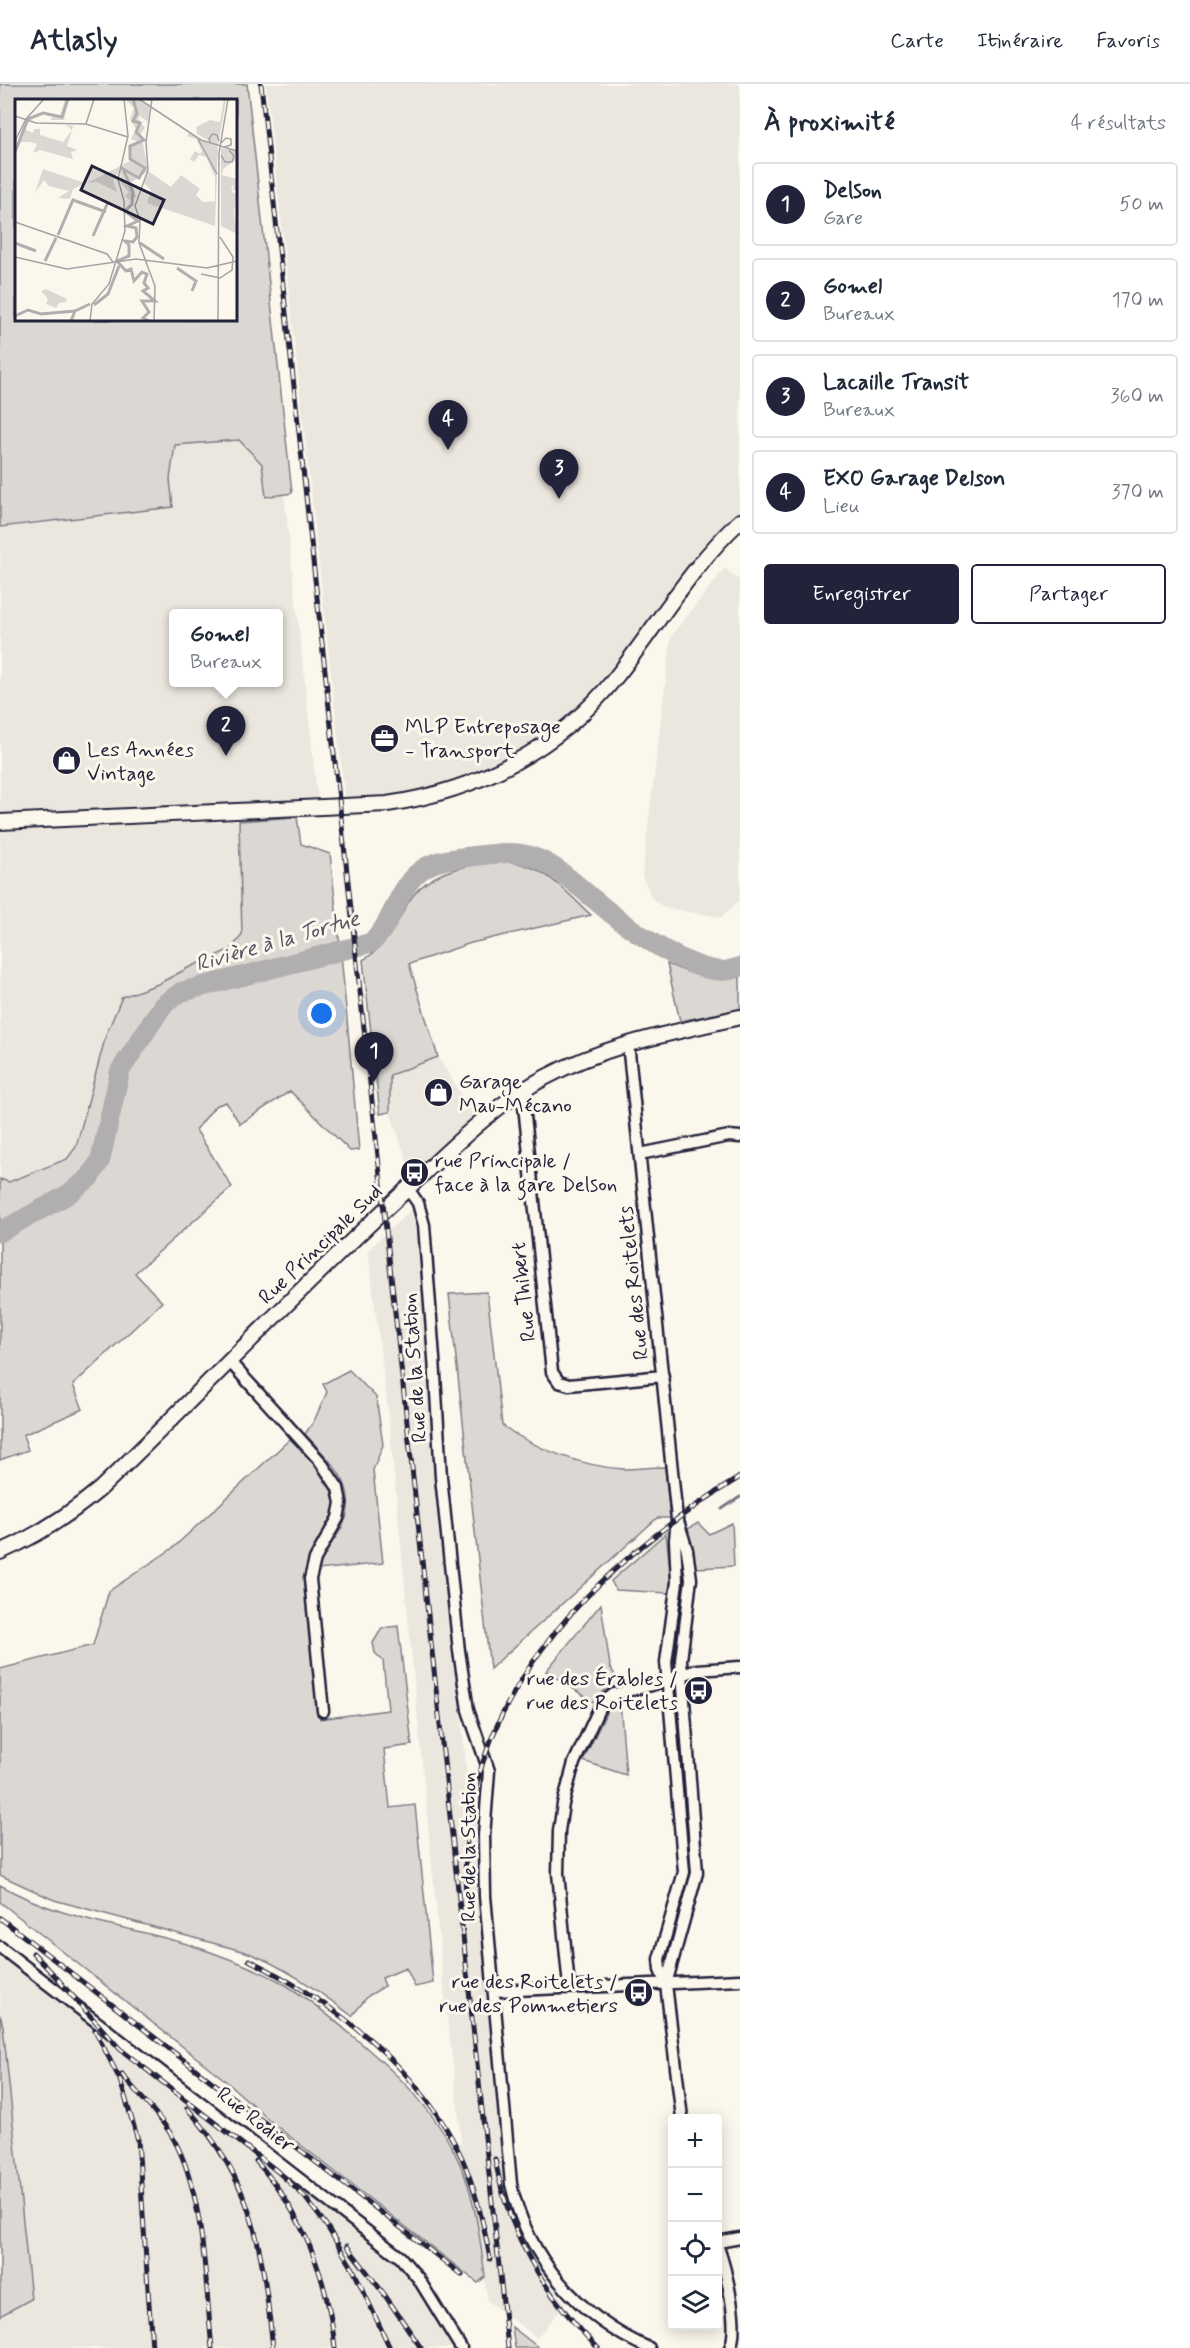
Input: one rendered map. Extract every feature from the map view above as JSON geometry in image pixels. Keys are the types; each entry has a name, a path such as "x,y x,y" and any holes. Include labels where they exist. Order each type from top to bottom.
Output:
{"street":[{"path":"0,822 387,804 429,796 470,784 511,765 536,750 588,709 621,671 686,579 740,521"},
{"name":"Rue Principale Sud","path":"0,1552 46,1530 86,1501 362,1230 463,1137 519,1093 575,1062 628,1043 740,1017"},
{"name":"Rue des Roitelets","path":"628,1043 677,1519 675,1540 677,1582 666,1653 683,1864 681,1883 659,1959 660,1970 666,1984 682,2114"},
{"name":"Rue Thibert","path":"519,1093 524,1106 552,1372 559,1382 569,1385 663,1376"},
{"path":"640,1154 729,1136 740,1137"},
{"name":"Rue de la Station","path":"408,1189 418,1203 423,1225 442,1488 459,1651 468,1710 489,1771 484,1876 510,2178 524,2225 541,2259 566,2290 615,2330 649,2348"},
{"path":"230,1362 320,1461 334,1480 340,1496 338,1518 315,1558 310,1579 323,1712"},
{"name":"Rue des Roitelets","path":"666,1984 696,1881 697,1863 681,1649 691,1579 687,1550 677,1519"},
{"path":"569,1987 557,1858 561,1817 574,1763 598,1711 614,1694 697,1670 740,1667"},
{"path":"683,1864 697,1863"},
{"name":"Rue Rodier","path":"0,1947 400,2257 418,2278 461,2348"},
{"path":"494,1991 740,1980"},
{"path":"722,2241 740,2238"},
{"path":"722,2263 729,2285 734,2337 731,2347"}],"shaded area":[{"path":"0,84 247,84 292,493 266,497 262,464 239,440 175,445 170,479 173,507 0,527"},
{"path":"266,84 740,84 740,513 689,566 618,666 582,707 539,741 485,771 445,787 392,798 345,801"},
{"path":"239,440 262,464 266,496 284,494 318,801 0,816 0,527 173,507 170,479 175,445"},
{"path":"725,568 740,581 740,900 721,917 665,908 653,900 642,876 671,636"},
{"path":"297,817 301,844 330,854 359,1150 350,1151 290,1091 240,1124 226,1102 215,1106 196,1130 232,1187 135,1273 162,1302 73,1385 83,1409 23,1435 28,1450 0,1460 0,1179 9,1182 67,1159 76,1147 106,1035 122,997 158,984 231,949 242,935 239,821"},
{"path":"239,821 242,935 231,949 158,984 122,997 106,1035 76,1147 68,1159 9,1182 0,1179 0,830"},
{"path":"510,862 523,864 545,874 591,915 471,943 409,964 438,1057 390,1075 390,1112 380,1114 363,960 384,942 408,903 427,882 467,866"},
{"path":"667,964 712,979 740,977 740,1009 680,1021"},
{"path":"438,1057 474,1115 412,1175 390,1112 390,1075"},
{"path":"414,1207 432,1435 467,1773 484,1782 478,1825 478,1892 504,2186 515,2222 533,2259 565,2304 537,2338 488,2301 472,2198 462,2168 452,2148 461,2143 460,2125 444,1990 388,1412 368,1250"},
{"path":"487,1292 502,1425 543,1449 592,1465 623,1469 665,1467 670,1518 657,1518 490,1669 449,1294"},
{"path":"349,1370 376,1397 383,1445 373,1470 383,1563 318,1570 323,1555 346,1519 349,1505 347,1492 335,1468 305,1434 314,1421 327,1392 323,1384"},
{"path":"290,1439 323,1472 331,1484 335,1502 331,1518 310,1557 304,1584 320,1719 388,1710 383,1661 375,1653 373,1643 382,1628 398,1626 412,1745 384,1749 390,1808 415,1805 433,1983 415,1987 406,1968 382,1978 385,1986 368,1996 352,2016 288,1972 261,1958 54,1900 0,1875 0,1669 93,1645 109,1591 173,1548"},
{"path":"698,1523 709,1534 732,1523 734,1566 696,1568 688,1529"},
{"path":"666,1533 671,1578 669,1593 616,1590 611,1581"},
{"path":"601,1604 610,1666 620,1685 604,1691 595,1703 546,1671"},
{"path":"620,1701 626,1775 583,1761 609,1707"},
{"path":"0,1885 23,1897 70,1914 190,1945 258,1970 299,1993 328,2015 402,2081 441,2128 466,2179 477,2221 485,2277 478,2283 275,2125 221,2077 0,1902"},
{"path":"0,1956 390,2255 408,2276 452,2348 0,2348 0,2316 31,2299 0,2015"},
{"path":"0,2015 31,2299 0,2316"},
{"path":"512,2327 539,2348 515,2348"}],"waterway":[{"name":"Rivière à la Tortue","path":"0,1232 67,1195 89,1178 100,1161 120,1071 163,1005 181,992 370,943 385,926 401,894 416,874 437,862 504,853 533,857 558,870 623,922 673,955 707,968 724,971 740,967"},
{"path":"722,1509 740,1497"}],"railway":[{"path":"261,84 508,2348"},
{"path":"466,1897 468,1827 483,1763 508,1704 542,1650 583,1600 631,1555 684,1514 740,1477"},
{"path":"0,1918 462,2275"},
{"path":"33,1953 73,1997"},
{"path":"249,1960 313,1996 343,2018 372,2041 423,2095 444,2125 467,2170 479,2208 490,2259"},
{"path":"69,1992 120,2049 277,2171 304,2196 326,2225 353,2269 390,2348"},
{"path":"95,2030 120,2080 138,2140 152,2348"},
{"path":"122,2074 168,2129 184,2160 198,2212 212,2348"},
{"path":"187,2108 210,2136 242,2192 259,2249 273,2348"},
{"path":"495,2159 509,2212 532,2262 561,2307 598,2348"},
{"path":"256,2161 287,2202 310,2248 326,2297 335,2348"},
{"path":"347,2246 421,2348"}],"place":[{"name":"EXO Garage Delson","path":"448,450"},
{"name":"Lacaille Transit","path":"559,499"},
{"name":"MLP Entreposage - Transport","path":"384,738"},
{"name":"Gomel","path":"226,756"},
{"name":"Les Années Vintage","path":"66,761"},
{"name":"Delson","path":"374,1082"},
{"name":"Garage Mau-Mécano","path":"438,1093"},
{"name":"rue Principale / face à la gare Delson","path":"414,1172"},
{"name":"rue des Érables / rue des Roitelets","path":"699,1690"},
{"name":"rue des Roitelets / rue des Pommetiers","path":"639,1993"}]}
